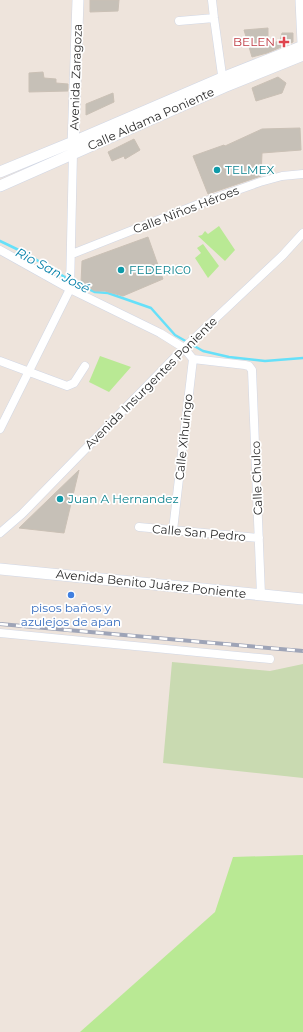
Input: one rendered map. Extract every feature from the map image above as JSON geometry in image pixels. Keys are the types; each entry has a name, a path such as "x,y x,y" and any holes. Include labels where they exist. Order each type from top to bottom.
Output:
{"main road":[{"name":"Avenida Zaragoza","path":"74,153 73,142 78,0"},
{"path":"301,0 303,44"},
{"name":"Calle Aldama Poniente","path":"0,186 74,153 303,44"},
{"name":"Calle Aldama Poniente","path":"0,172 223,82 303,55"},
{"name":"Avenida Benito Juárez Poniente","path":"0,569 303,599"}],"street":[{"path":"212,0 223,82"},
{"path":"179,22 214,18"},
{"path":"0,429 71,286 74,153"},
{"name":"Calle Niños Héroes","path":"72,254 209,200 260,182 282,176 303,174"},
{"name":"Avenida Insurgentes Poniente","path":"0,533 22,514 185,347 283,255 303,233"},
{"path":"0,250 185,347 193,359"},
{"name":"Calle Chulco","path":"193,359 245,365 249,366 252,370 261,595"},
{"name":"Calle Xihuingo","path":"173,530 193,359"},
{"path":"0,361 67,386 74,383 85,366"},
{"name":"Calle San Pedro","path":"139,527 259,538"},
{"path":"0,633 270,659"}],"green space":[{"path":"219,226 235,250 225,261 198,236 202,235 205,231 208,234"},
{"path":"203,244 219,266 208,278 195,258 201,253 197,248"},
{"path":"100,356 131,367 109,392 89,382"},
{"path":"172,662 270,671 303,664 303,778 163,763"},
{"path":"303,855 303,1032 80,1032 215,912 233,857"}],"building":[{"path":"90,0 119,0 118,11 90,12"},
{"path":"268,28 268,44 280,41 282,33 293,33 293,42 267,53 252,57 244,30"},
{"path":"43,72 44,78 56,79 56,83 68,84 68,91 29,92 29,73"},
{"path":"278,77 286,83 282,93 256,101 252,88"},
{"path":"113,93 114,102 86,115 86,104"},
{"path":"300,128 301,150 262,153 261,176 208,194 193,156 224,145 225,146 262,129"},
{"path":"134,139 140,150 125,159 124,156 112,161 108,152"},
{"name":"FEDERIC0","path":"148,237 163,279 123,296 105,291 95,291 81,283 82,261"},
{"name":"Juan A Hernandez","path":"79,470 64,533 19,528"}],"waterway":[{"name":"Rio San José","path":"0,241 25,253 68,279"},
{"name":"Rio San José","path":"72,281 95,292 108,293 151,308 175,335 203,351 229,357 265,361 303,358"}],"railway":[{"path":"0,624 303,651"}],"place":[{"name":"BELEN","path":"284,42"},
{"name":"TELMEX","path":"217,170"},
{"name":"FEDERIC0","path":"121,270"},
{"name":"Juan A Hernandez","path":"60,499"},
{"name":"pisos baños y azulejos de apan","path":"71,595"}]}
